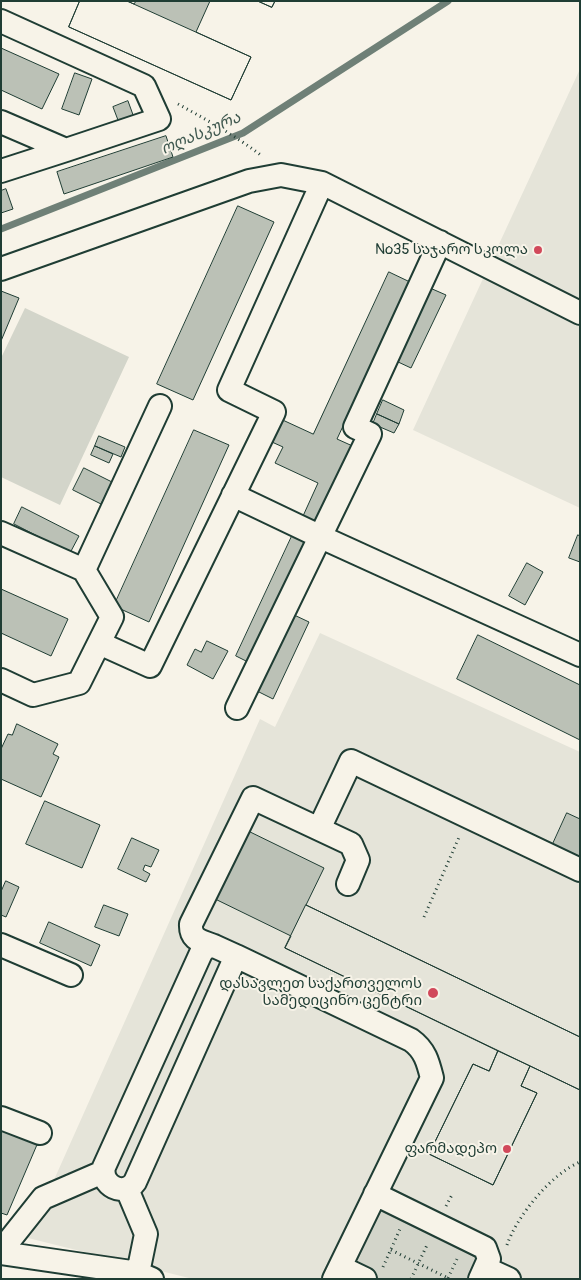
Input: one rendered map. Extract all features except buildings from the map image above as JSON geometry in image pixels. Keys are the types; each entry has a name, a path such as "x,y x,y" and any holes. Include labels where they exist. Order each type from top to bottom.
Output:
{"street":[{"path":"1,21 144,86 159,119 1,171"},
{"path":"1,122 66,150"},
{"path":"1,269 249,181 281,176 322,183 580,313"},
{"path":"99,642 150,666 234,495 274,412 229,390 322,183"},
{"path":"237,708 370,434 355,427 440,242"},
{"path":"84,570 160,406"},
{"path":"234,495 321,537 580,655"},
{"path":"1,533 84,570 112,617 79,683 33,695 4,688"},
{"path":"319,829 351,761 580,870"},
{"path":"348,884 358,860 351,844 252,798 191,924 191,932 195,938 411,1040 418,1045 428,1062 432,1078 337,1273 373,1275"},
{"path":"1,945 71,975"},
{"path":"214,946 206,947 201,953 104,1167 105,1179 112,1186 119,1189 127,1189 135,1182 236,956"},
{"path":"1,1118 40,1133"},
{"path":"103,1172 43,1198 1,1252 145,1276 146,1234 127,1189"},
{"path":"375,1194 485,1248 494,1275"}],"path":[{"path":"212,123 250,147"},
{"path":"424,917 468,816"},
{"path":"494,1275 501,1264 509,1240 520,1218 550,1182 580,1162"},
{"path":"373,1275 391,1250 409,1210"},
{"path":"411,1279 437,1224"},
{"path":"391,1250 448,1278"}],"shaded area":[{"name":"№35 საჯარო სკოლა","path":"580,69 580,508 413,430"},
{"path":"25,308 129,357 60,505 1,477 1,358"},
{"path":"320,633 580,752 580,1279 193,1279 28,1238 260,719 275,727"},
{"path":"375,1194 485,1248 480,1279 334,1279"}],"waterway":[{"name":"ოღასკურა","path":"1,229 243,133 448,1"}],"place":[{"name":"№35 საჯარო სკოლა","path":"538,250"},
{"name":"დასავლეთ საქართველოს სამედიცინო ცენტრი","path":"433,993"},
{"name":"ფარმადეპო","path":"507,1149"}]}
